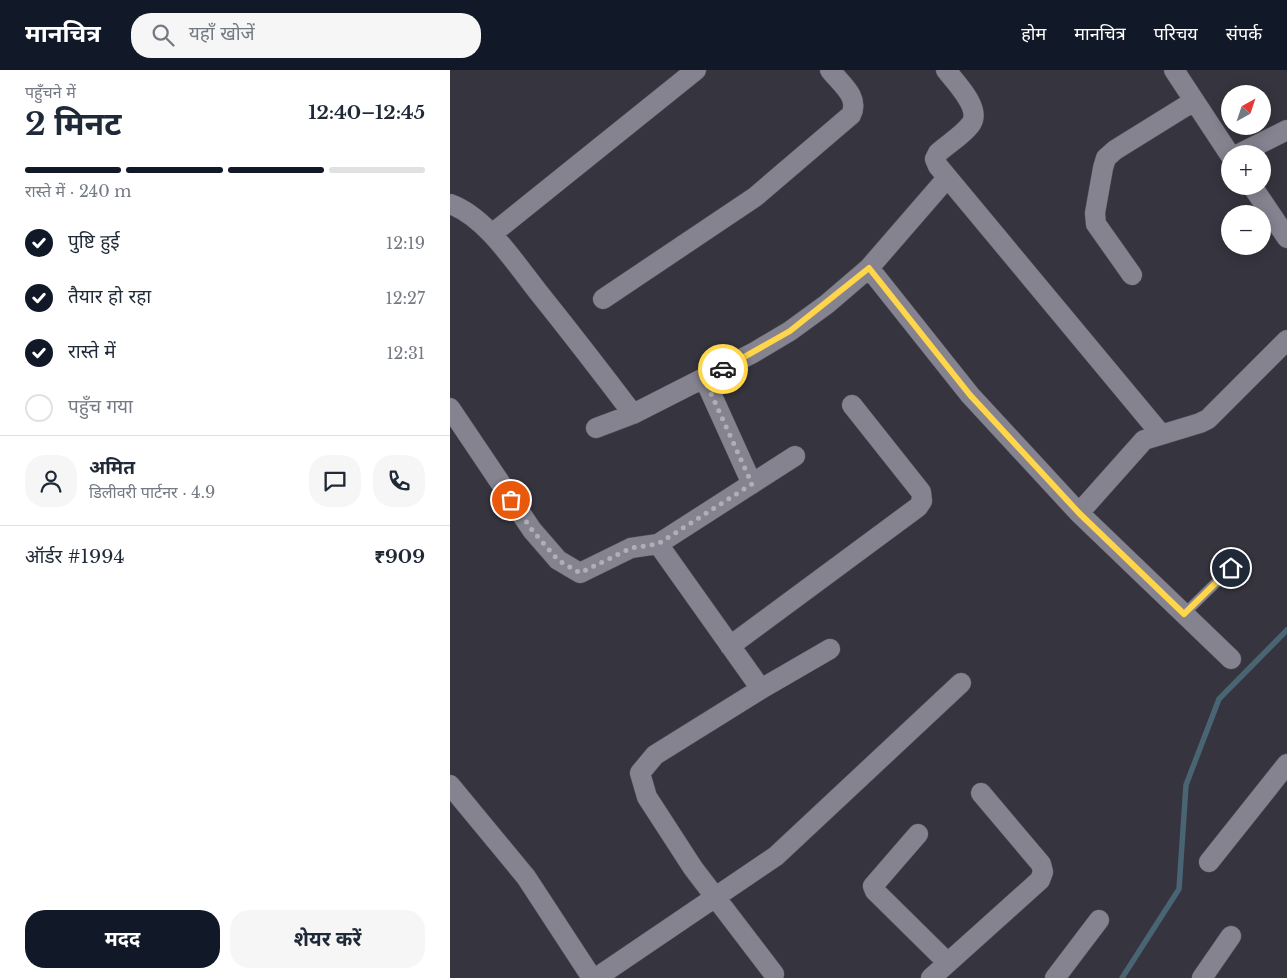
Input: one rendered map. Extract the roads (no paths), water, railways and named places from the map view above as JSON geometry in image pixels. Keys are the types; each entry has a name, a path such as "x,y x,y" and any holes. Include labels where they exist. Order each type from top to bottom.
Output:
{"street":[{"path":"492,234 696,70"},
{"path":"603,299 755,197 851,115 855,108 854,100 830,70"},
{"path":"946,70 972,106 974,116 971,124 935,159 938,166 1160,433"},
{"path":"1174,70 1223,145"},
{"path":"1132,275 1096,224 1095,213 1106,158 1115,150 1194,101"},
{"path":"1257,145 1287,130"},
{"path":"596,428 633,414 753,353 790,331 869,268 947,178"},
{"path":"1258,195 1287,238"},
{"path":"450,204 463,210 492,234 593,360 633,414"},
{"path":"869,268 970,395 1079,513 1231,659"},
{"path":"1079,513 1144,440 1160,433 1200,423 1208,418 1287,340"},
{"path":"704,378 752,484"},
{"path":"730,646 918,507 922,500 921,492 852,405"},
{"path":"450,408 532,530 558,560 580,573 631,548 658,544 795,456"},
{"path":"658,544 761,689"},
{"path":"774,974 693,868 647,797 640,773 655,755 761,689 830,649"},
{"path":"450,785 526,877 596,978 776,856 960,683"},
{"path":"1209,862 1287,764"},
{"path":"932,978 1040,880 1041,864 982,793"},
{"path":"918,834 873,886 875,891 948,963"},
{"path":"1055,978 1099,920"},
{"path":"1202,978 1231,936"}],"lane":[{"path":"1184,614 1231,568"}],"waterway":[{"path":"1122,978 1179,889 1186,785 1219,699 1287,630"}]}
